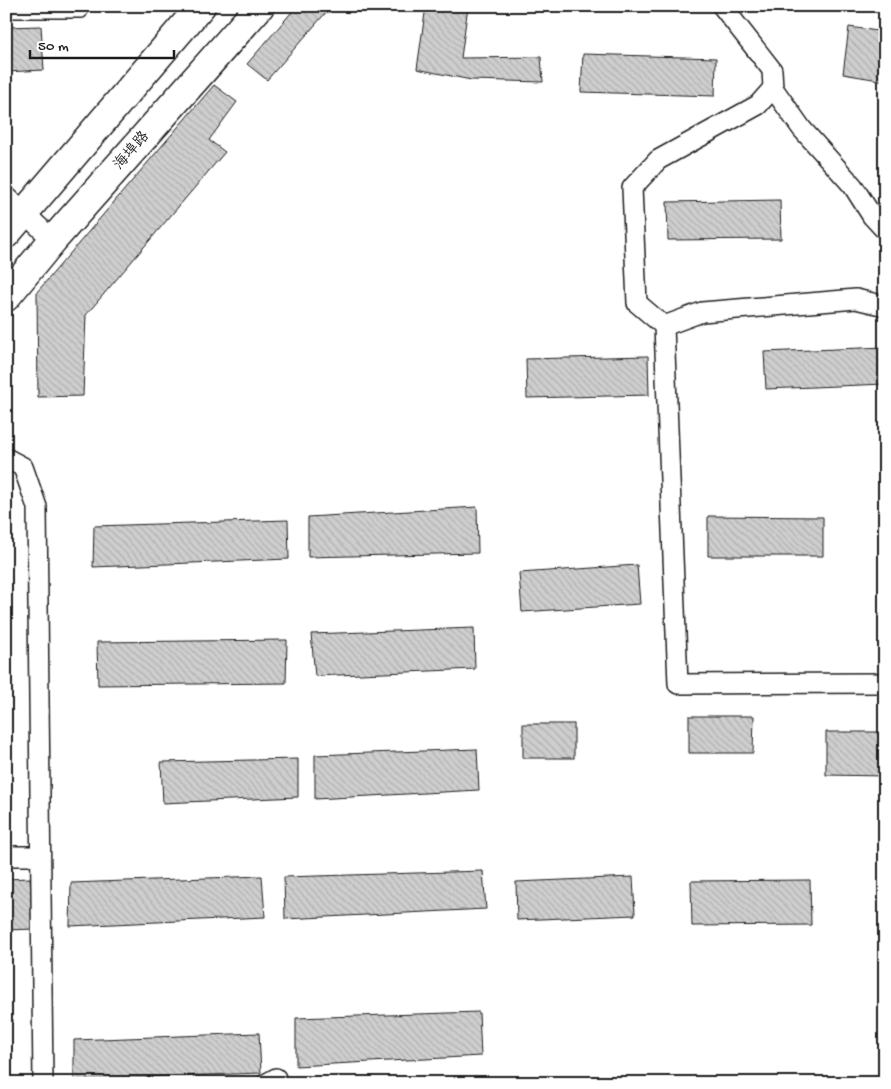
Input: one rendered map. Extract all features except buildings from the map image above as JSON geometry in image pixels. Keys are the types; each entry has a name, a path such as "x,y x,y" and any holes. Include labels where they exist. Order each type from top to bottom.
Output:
{"main road":[{"path":"6,234 15,205 201,6"},
{"name":"海埠路","path":"6,297 53,240 260,6"}],"street":[{"path":"722,6 772,70 773,88 802,129 853,186 872,216 885,230"},
{"path":"773,88 758,105 658,160 632,188 637,303 664,326 678,684 885,683"},
{"path":"15,205 53,240"},
{"path":"664,326 702,312 856,299 885,306"},
{"path":"6,458 23,467 37,507 43,1083"},
{"path":"6,856 40,856"}],"lane":[{"path":"6,13 82,13 82,6"}]}
